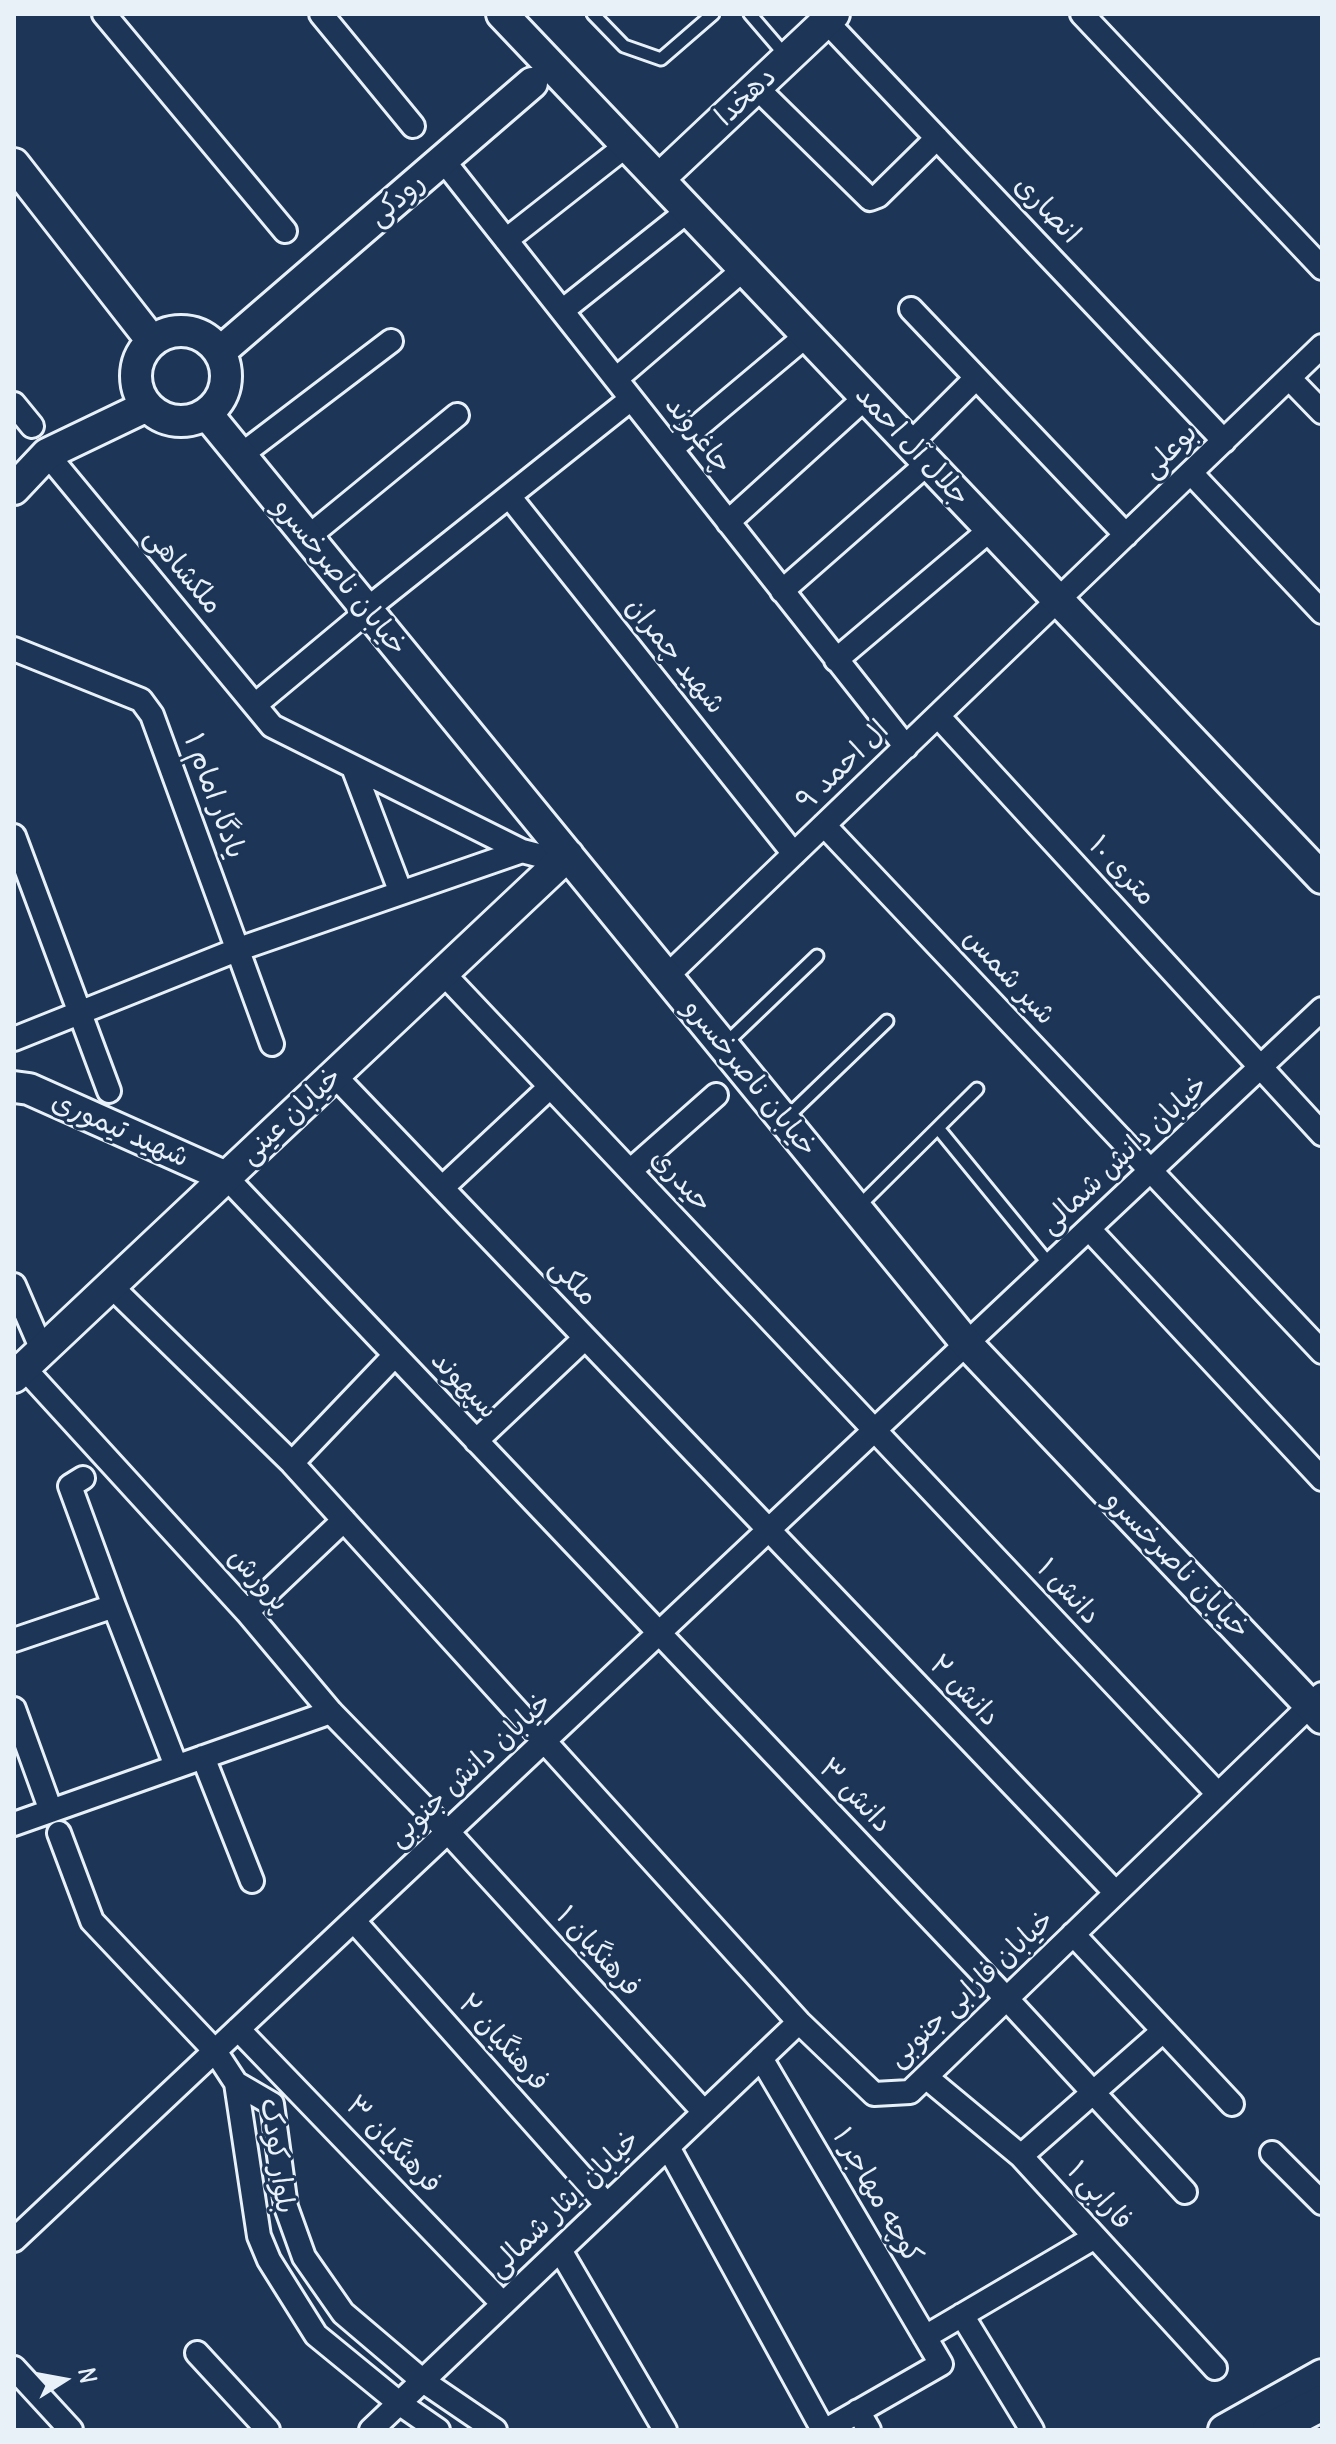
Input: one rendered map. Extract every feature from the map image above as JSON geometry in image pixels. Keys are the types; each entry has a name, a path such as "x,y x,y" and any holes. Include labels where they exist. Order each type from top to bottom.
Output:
{"main road":[{"path":"1270,2430 1322,2403"}],"street":[{"path":"104,14 285,231"},
{"path":"321,14 413,126"},
{"path":"1082,14 1322,268"},
{"name":"دهخدا","path":"659,179 830,18"},
{"name":"انصاری","path":"830,18 937,138 1224,441"},
{"path":"509,22 532,83 569,84"},
{"name":"جلال آل احمد","path":"509,22 1322,878"},
{"name":"رودکی","path":"220,352 532,83"},
{"path":"756,87 870,199 878,196 937,138"},
{"path":"506,240 627,145"},
{"name":"چاغروند","path":"443,160 906,747"},
{"path":"14,164 152,341"},
{"path":"562,311 689,210"},
{"path":"616,379 744,269"},
{"path":"911,309 1126,535"},
{"path":"165,333 196,333 220,352 226,379 217,404 207,414 195,420 169,420 147,406 136,380 137,365 152,341 165,333"},
{"path":"671,449 807,335"},
{"path":"241,455 391,341"},
{"name":"بوعلی","path":"1060,599 1322,346"},
{"path":"782,591 919,454 976,378"},
{"path":"1289,378 1322,412"},
{"path":"728,522 866,397"},
{"path":"255,705 631,399"},
{"path":"14,404 32,426"},
{"path":"14,489 47,454 147,406"},
{"name":"خیابان ناصرخسرو","path":"207,414 308,537 362,615 564,858 667,976 967,1344 1318,1706"},
{"path":"308,537 457,415"},
{"name":"ملکشاهی","path":"47,454 272,726 353,767"},
{"path":"1191,473 1322,612"},
{"name":"شهید چمران","path":"509,496 794,854"},
{"path":"836,660 991,529"},
{"name":"ال احمد ۹","path":"667,976 1060,599"},
{"name":"یادگار امام ۱","path":"14,649 141,700 152,715 272,1044"},
{"name":"۱۰ متری","path":"938,716 1322,1134"},
{"path":"353,767 522,851 564,858"},
{"path":"353,767 401,893"},
{"name":"شیر شمس","path":"824,825 1151,1171"},
{"path":"14,836 109,1091"},
{"path":"14,1039 239,949 522,851"},
{"name":"خیابان عینی","path":"27,1365 564,858"},
{"name":"حیدری","path":"443,973 875,1430"},
{"name":"خیابان دانش شمالی","path":"967,1344 1322,1009"},
{"name":"ملکی","path":"334,1075 769,1530"},
{"name":"شهید تیموری","path":"14,1087 29,1089 226,1177"},
{"path":"442,1188 550,1087"},
{"path":"630,1171 716,1095"},
{"path":"1151,1171 1322,1352"},
{"name":"سپهوند","path":"226,1177 659,1633"},
{"path":"1089,1229 1322,1479"},
{"name":"پرورش","path":"14,1285 27,1365 247,1612 331,1712 448,1832"},
{"path":"111,1286 292,1463 545,1740"},
{"path":"476,1441 585,1338"},
{"name":"خیابان دانش جنوبی","path":"14,2240 967,1344"},
{"path":"292,1463 395,1355"},
{"name":"دانش ۱","path":"875,1430 1218,1794"},
{"path":"83,1478 70,1486 176,1766"},
{"path":"247,1612 344,1520"},
{"name":"دانش ۲","path":"769,1530 1116,1893"},
{"path":"14,1640 114,1606"},
{"name":"دانش ۳","path":"659,1633 1007,1999 1185,2192"},
{"name":"خیابان فارابی جنوبی","path":"545,1740 799,2022 874,2094 910,2092 1218,1794 1318,1706"},
{"path":"14,1709 51,1811"},
{"path":"14,1824 331,1712"},
{"path":"203,1757 252,1881"},
{"name":"فرهنگیان ۱","path":"448,1832 704,2112"},
{"path":"59,1833 92,1921 215,2051 236,2083"},
{"name":"فرهنگیان ۲","path":"354,1921 607,2205"},
{"path":"1073,1934 1232,2104"},
{"name":"خیابان ایثار شمالی","path":"371,2430 799,2022"},
{"name":"فرهنگیان ۳","path":"238,2029 503,2304"},
{"path":"1021,2156 1163,2031"},
{"name":"کوچه مهاجر ۱","path":"761,2058 941,2364 864,2421"},
{"name":"فارابی ۱","path":"926,2077 1021,2156 1215,2368"},
{"name":"بلوار کودک","path":"236,2083 272,2104 286,2207 304,2257 343,2313 423,2381 495,2430"},
{"name":"بلوار کودک","path":"236,2083 259,2236 269,2260 316,2335 399,2403 438,2430"},
{"path":"272,2104 293,2085"},
{"path":"668,2147 824,2430 864,2421"},
{"path":"1272,2153 1322,2203"},
{"path":"259,2236 294,2229"},
{"path":"925,2337 1095,2237"},
{"path":"560,2250 665,2430"},
{"path":"962,2315 1032,2430"},
{"path":"197,2353 268,2430"},
{"path":"14,2368 71,2430"},
{"path":"1224,2430 1322,2375"}],"lane":[{"path":"593,14 624,46 661,59 713,14"},
{"path":"750,14 788,57"},
{"path":"723,1046 817,956"},
{"path":"784,1120 887,1021"},
{"path":"856,1209 977,1089"},
{"path":"938,1128 1050,1265"}]}
